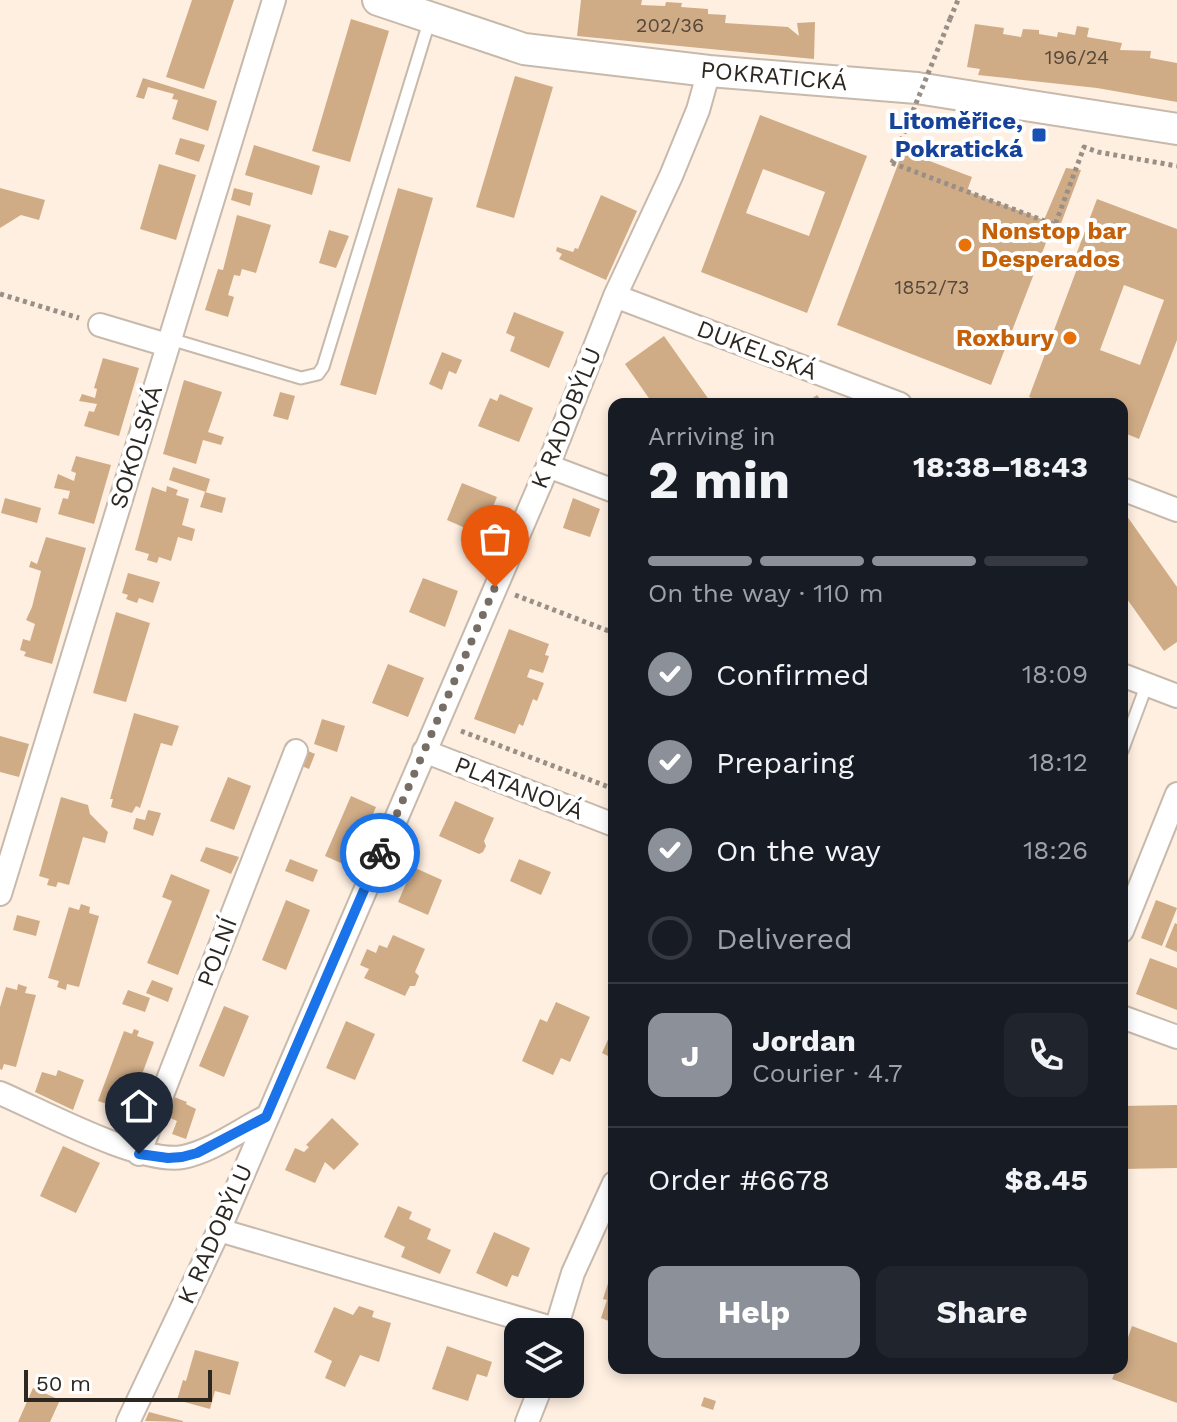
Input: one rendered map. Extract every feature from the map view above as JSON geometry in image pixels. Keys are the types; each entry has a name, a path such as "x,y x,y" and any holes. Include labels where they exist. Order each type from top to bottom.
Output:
{"street":[{"name":"SOKOLSKÁ","path":"0,894 274,0"},
{"name":"POKRATICKÁ","path":"378,0 524,49 709,71 917,88 1177,129"},
{"name":"K RADOBÝLU","path":"128,1422 219,1230 548,466 615,296 698,110 709,71"},
{"name":"DUKELSKÁ","path":"615,296 884,398"},
{"path":"100,325 168,342"},
{"path":"548,466 608,489"},
{"path":"1128,491 1177,510"},
{"path":"1128,677 1177,696"},
{"name":"POLNÍ","path":"139,1154 296,751"},
{"name":"PLATANOVÁ","path":"424,751 608,823"},
{"path":"1128,916 1177,794"},
{"path":"1128,1019 1177,1037"},
{"path":"0,1093 139,1154 168,1158 197,1153 266,1117"},
{"path":"559,1318 573,1273 608,1196"},
{"path":"219,1230 512,1318"},
{"path":"527,1422 536,1398"}],"lane":[{"path":"168,342 301,378 318,374 328,352 430,19"},
{"path":"1128,735 1147,684"}],"path":[{"path":"958,0 892,163 1055,225 1084,147 1177,166"},
{"path":"0,294 100,325"},
{"path":"495,587 608,631"},
{"path":"461,731 608,787"}],"building":[{"path":"192,0 234,0 204,89 166,77"},
{"path":"581,0 642,0 641,5 665,6 666,2 682,3 681,7 708,9 708,14 726,15 725,23 788,27 799,36 797,23 815,22 814,59 577,36"},
{"path":"351,19 389,31 350,162 312,151"},
{"path":"975,24 1004,28 1003,34 1021,37 1023,29 1039,30 1039,34 1057,37 1058,32 1075,35 1077,26 1089,28 1087,37 1122,43 1120,50 1151,51 1150,58 1177,63 1177,102 1097,88 978,75 980,69 967,67"},
{"path":"515,76 553,87 514,218 476,207"},
{"path":"143,78 217,101 208,131 172,119 178,100 172,99 174,94 148,87 144,99 136,97"},
{"path":"760,115 867,156 807,313 701,272","holes":["763,169 825,192 809,236 746,213"]},
{"path":"180,138 205,145 199,162 175,154"},
{"path":"254,145 320,166 312,195 245,175"},
{"path":"903,151 972,177 967,191 1044,220 1066,168 1081,170 1056,237 1049,235 991,385 837,325"},
{"path":"159,164 196,175 176,240 140,229"},
{"path":"0,188 45,200 39,220 21,215 0,228"},
{"path":"234,188 253,193 250,206 231,200"},
{"path":"398,188 433,198 376,395 340,385"},
{"path":"601,195 637,211 606,280 559,259 562,254 556,251 557,247 573,252 575,248 578,249"},
{"path":"1097,199 1177,229 1177,340 1139,439 1128,434 1128,398 1029,397 1078,266 1073,263","holes":["1124,285 1164,300 1140,365 1100,350"]},
{"path":"237,215 271,225 256,273 242,269 240,276 234,275 228,295 234,297 228,317 205,310 218,269 223,270"},
{"path":"329,230 349,236 336,268 319,263"},
{"path":"514,312 564,332 549,368 510,351 515,337 506,333"},
{"path":"664,336 708,398 649,398 625,364"},
{"path":"442,352 462,360 456,374 449,371 442,390 429,384"},
{"path":"103,358 139,368 119,436 84,426 89,411 94,412 97,404 79,401 82,394 95,398 97,389 94,388"},
{"path":"184,380 222,392 208,432 224,437 221,445 203,440 196,464 163,454"},
{"path":"280,392 295,396 288,420 273,416"},
{"path":"500,394 533,408 519,442 478,426 490,398 497,401"},
{"path":"76,456 111,465 94,524 58,514 63,498 68,499 70,491 54,488 58,474 74,481 76,473 71,471"},
{"path":"173,467 210,479 206,492 169,480"},
{"path":"462,483 497,497 481,535 447,520"},
{"path":"167,486 178,490 176,495 189,499 182,525 195,529 192,541 178,537 171,561 159,557 157,563 147,560 149,554 135,550 152,487 166,492"},
{"path":"205,492 226,498 222,513 200,507"},
{"path":"5,498 41,508 37,523 1,513"},
{"path":"573,498 600,509 590,537 563,528"},
{"path":"1128,518 1177,587 1177,642 1164,651 1128,600"},
{"path":"46,537 86,548 52,664 24,656 26,652 20,650 23,639 30,641 35,624 26,620 41,571 29,567 31,561 37,564"},
{"path":"128,573 160,582 153,603 139,598 137,603 126,599 128,595 122,593"},
{"path":"423,578 458,591 445,627 409,612"},
{"path":"116,612 150,623 126,702 93,693"},
{"path":"509,629 549,644 545,655 549,656 543,673 530,669 527,677 544,683 537,701 533,699 523,726 519,724 515,734 474,719"},
{"path":"388,664 424,678 408,717 372,703"},
{"path":"134,713 179,726 172,746 161,743 140,808 136,806 132,813 111,807 113,799 110,799"},
{"path":"322,719 345,726 337,752 314,744"},
{"path":"0,736 29,744 19,777 0,772"},
{"path":"306,750 315,754 309,769 299,765"},
{"path":"228,777 251,786 234,830 210,821"},
{"path":"351,796 376,807 350,867 325,856"},
{"path":"61,797 88,805 90,814 108,832 105,843 83,837 69,885 58,882 56,887 47,885 49,879 39,876"},
{"path":"455,801 494,818 484,841 486,846 479,854 439,836"},
{"path":"148,810 161,813 153,836 133,829 136,818 145,820"},
{"path":"206,847 239,857 231,874 200,861"},
{"path":"290,859 318,870 313,882 285,871"},
{"path":"519,859 551,872 541,895 510,881"},
{"path":"413,867 442,880 428,915 398,902"},
{"path":"171,874 210,890 178,975 147,963 172,901 162,897"},
{"path":"286,900 310,910 286,970 262,960"},
{"path":"1156,900 1177,908 1162,946 1141,938"},
{"path":"81,904 90,907 89,913 99,916 79,987 67,984 66,990 57,987 59,981 48,978 69,907 79,910"},
{"path":"17,915 40,921 36,936 13,930"},
{"path":"1177,924 1177,952 1165,947"},
{"path":"393,935 425,949 415,972 419,976 415,986 410,986 405,996 364,978 369,969 360,965 367,949 376,953 379,945 387,948"},
{"path":"1150,958 1177,968 1177,1010 1136,994"},
{"path":"152,980 173,988 168,1002 146,993"},
{"path":"18,984 27,987 25,993 36,995 16,1067 4,1064 2,1070 0,1007 6,987 17,990"},
{"path":"128,990 150,998 145,1012 122,1004"},
{"path":"556,1002 590,1017 570,1062 561,1058 553,1075 522,1061 540,1019 547,1022"},
{"path":"224,1006 249,1016 224,1077 199,1066"},
{"path":"346,1021 375,1034 355,1080 326,1068"},
{"path":"134,1029 139,1031 137,1036 154,1042 128,1112 117,1107 115,1113 105,1110 107,1104 98,1101 124,1031 132,1034"},
{"path":"608,1040 608,1056 602,1053"},
{"path":"58,1070 84,1080 73,1110 35,1092 42,1072 56,1076"},
{"path":"174,1097 196,1109 186,1139 172,1134 177,1121 166,1116"},
{"path":"1177,1105 1177,1168 1128,1169 1128,1106"},
{"path":"332,1118 359,1144 334,1170 325,1162 315,1183 285,1170 295,1148 304,1152 309,1147 306,1145"},
{"path":"63,1146 100,1163 76,1213 40,1196"},
{"path":"398,1206 412,1212 409,1219 431,1229 427,1239 451,1250 440,1274 401,1257 405,1247 384,1237"},
{"path":"494,1232 530,1248 518,1277 512,1275 507,1287 476,1273"},
{"path":"608,1283 608,1321 601,1318 607,1300 603,1299"},
{"path":"359,1306 374,1311 372,1317 391,1323 379,1362 360,1355 345,1387 325,1378 332,1361 314,1352 334,1307 353,1315"},
{"path":"1132,1326 1177,1343 1177,1403 1112,1379 1114,1374 1128,1374 1128,1337"},
{"path":"447,1346 492,1362 487,1377 477,1374 468,1401 432,1389"},
{"path":"195,1350 239,1362 230,1395 215,1391 210,1409 177,1400"},
{"path":"33,1388 60,1400 50,1422 18,1422"},
{"path":"704,1397 716,1401 713,1410 701,1406"},
{"path":"149,1412 183,1421 183,1422 145,1421"}],"way so far":[{"path":"380,853 495,587"}],"place":[{"name":"Litoměřice, Pokratická","path":"1039,135"},
{"name":"Nonstop bar Desperados","path":"965,245"},
{"name":"Roxbury","path":"1070,338"}],"route":[{"path":"139,1154 168,1158 197,1153 266,1117 380,853"}]}
